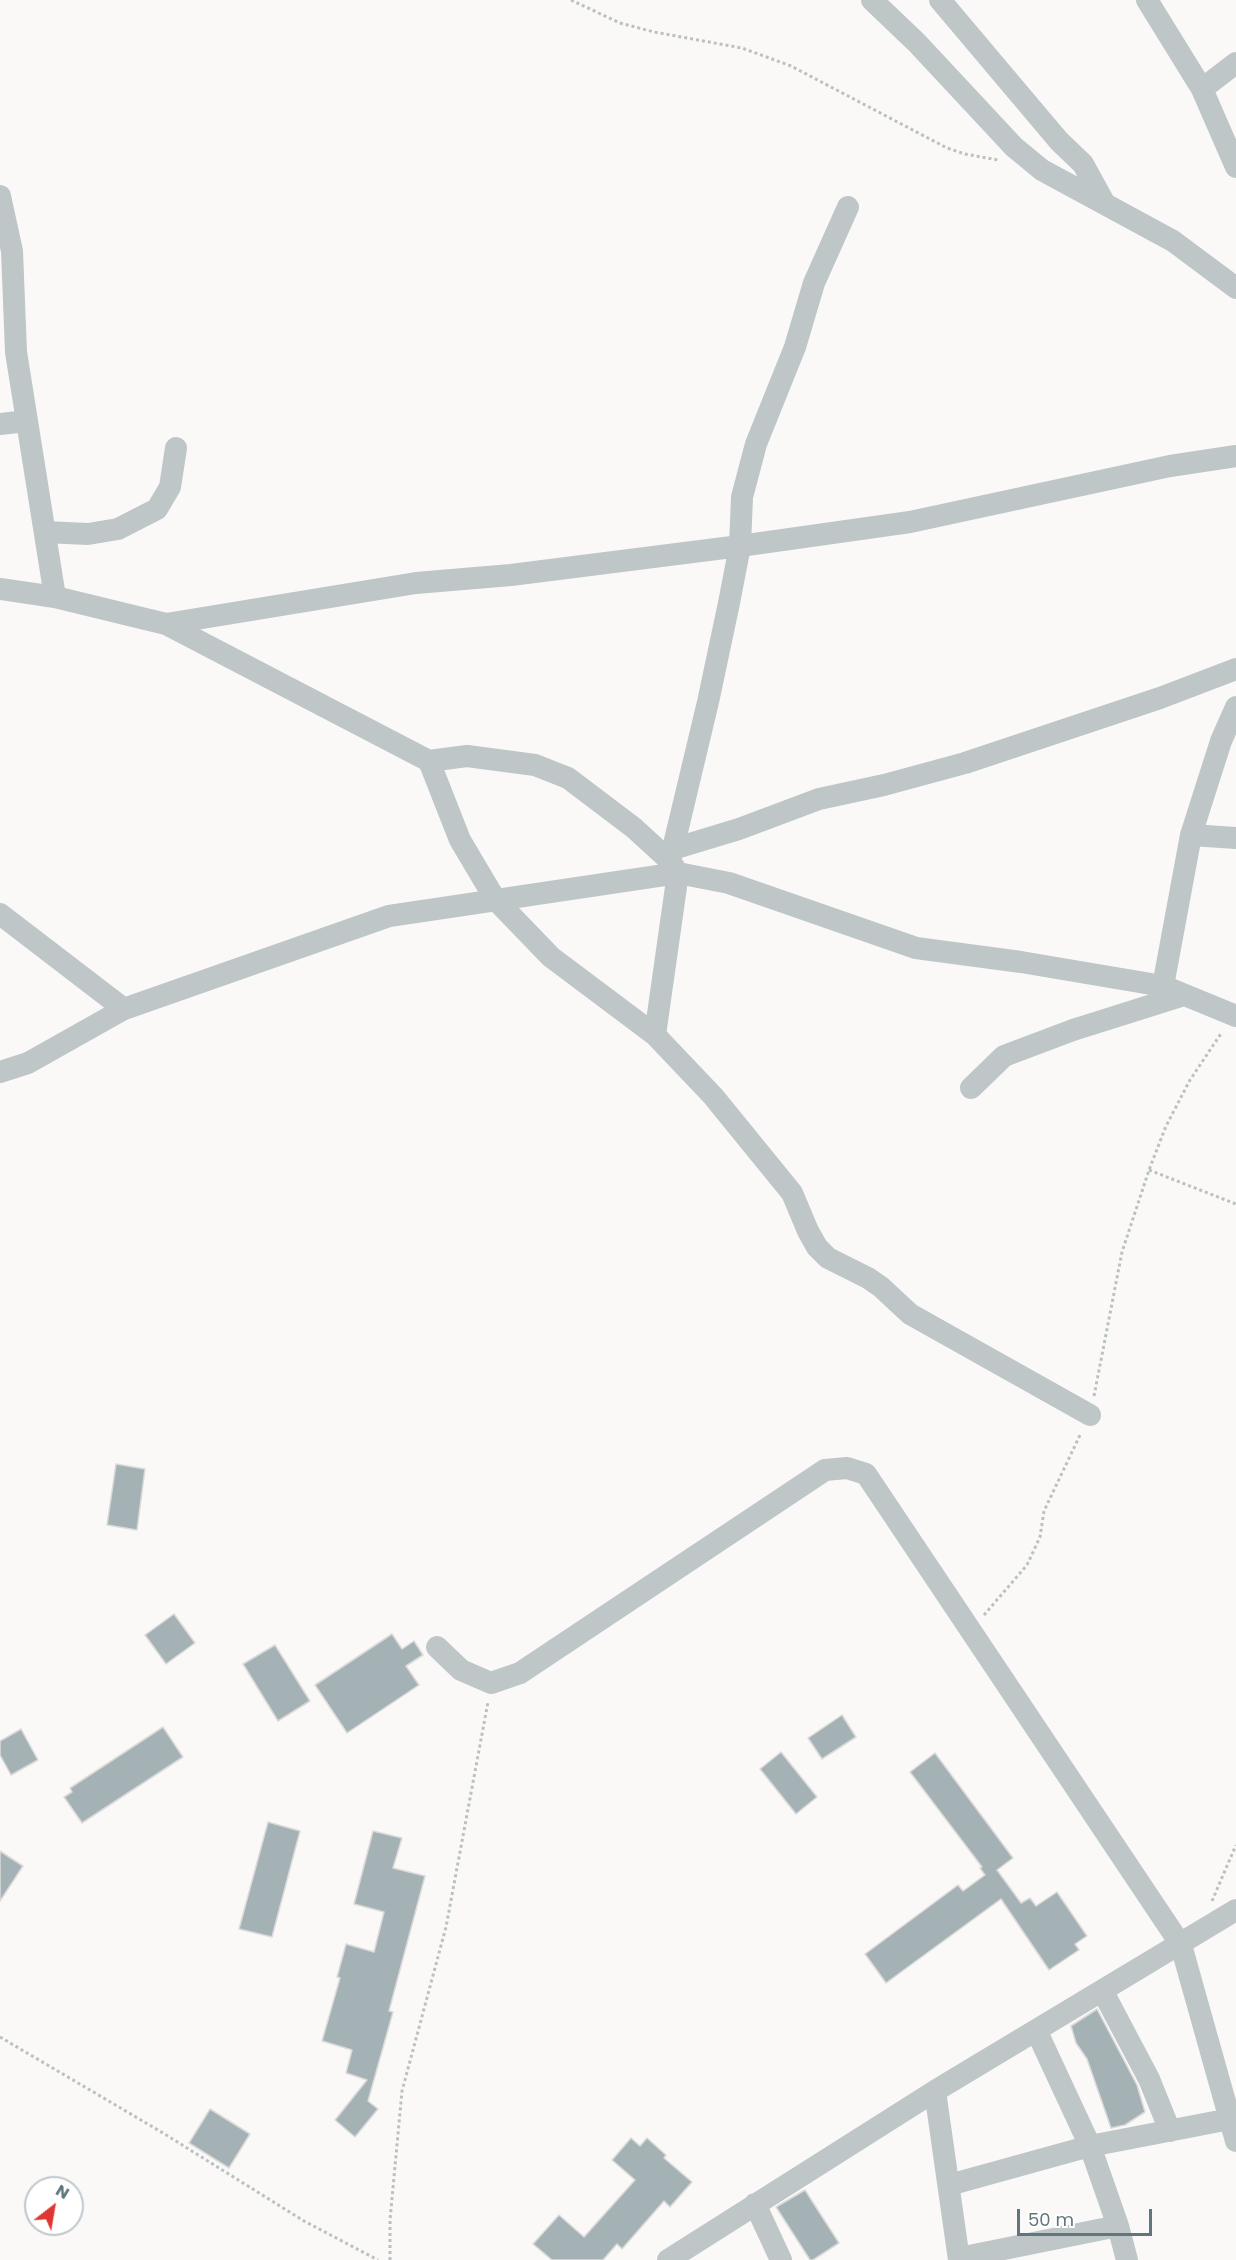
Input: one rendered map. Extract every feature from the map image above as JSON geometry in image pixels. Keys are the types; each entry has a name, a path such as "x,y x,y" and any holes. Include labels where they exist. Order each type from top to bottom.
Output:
{"street":[{"path":"940,0 1059,141 1083,164 1105,204"},
{"path":"1147,0 1202,89 1236,164"},
{"path":"882,4 1014,147 1042,170 1173,241 1236,288"},
{"path":"1202,89 1236,63"},
{"path":"0,196 12,251 16,352 55,597"},
{"path":"655,1035 674,861 740,546 742,497 756,444 795,346 814,283 848,207"},
{"path":"0,424 26,421"},
{"path":"45,532 88,534 118,529 158,509 170,487 176,448"},
{"path":"166,624 416,583 511,575 910,522 1170,466 1236,456"},
{"path":"0,589 55,597 166,624 429,761 467,756 534,765 568,778 674,861 729,883 916,948 1021,962 1163,986 1234,1016"},
{"path":"0,1071 28,1063 124,1009 389,916 495,899 674,861 739,829 819,799 884,785 965,763 1236,669"},
{"path":"1163,986 1191,835 1221,741 1236,707"},
{"path":"429,761 460,840 495,899 551,957 655,1035 713,1096 792,1193 808,1231 817,1247 828,1258 881,1287 910,1314 1090,1415"},
{"path":"1191,835 1236,838"},
{"path":"0,914 124,1009"},
{"path":"971,1088 1004,1056 1073,1030 1184,995"},
{"path":"438,1647 461,1670 491,1683 520,1673 825,1470 847,1468 866,1474 970,1630 1190,1939 1236,2141"},
{"path":"668,2260 935,2091 1037,2032 1236,1910"},
{"path":"1103,1992 1149,2079 1170,2130"},
{"path":"1037,2032 1090,2146 1118,2226 1127,2260"},
{"path":"935,2091 959,2259 1118,2226"},
{"path":"949,2185 1090,2146 1230,2119"},
{"path":"755,2204 781,2260"}],"path":[{"path":"571,0 620,23 654,32 742,48 791,66 947,148 1007,162"},
{"path":"970,1630 1027,1565 1040,1537 1044,1511 1090,1415 1122,1252 1149,1170 1166,1126 1190,1080 1234,1016"},
{"path":"1149,1170 1236,1204"},
{"path":"390,2260 390,2220 402,2091 446,1927 491,1683"},
{"path":"1190,1939 1236,1845"},
{"path":"0,2037 163,2133 304,2221 378,2260"}],"building":[{"path":"116,1464 145,1469 137,1530 107,1525"},
{"path":"174,1614 195,1643 166,1664 145,1635"},
{"path":"392,1634 402,1649 414,1641 423,1655 406,1666 419,1685 347,1733 315,1685"},
{"path":"275,1645 310,1701 278,1721 243,1664"},
{"path":"842,1715 856,1737 822,1759 808,1738"},
{"path":"163,1727 183,1757 82,1823 64,1797 72,1792 70,1788"},
{"path":"21,1729 38,1760 11,1775 0,1755 0,1741"},
{"path":"781,1752 817,1797 796,1814 760,1769"},
{"path":"935,1753 1013,1858 997,1870 1021,1903 1030,1898 1036,1906 1057,1892 1087,1936 1075,1944 1079,1950 1049,1970 1001,1899 886,1983 865,1954 958,1885 963,1891 985,1875 980,1868 982,1867 910,1772"},
{"path":"268,1822 300,1831 272,1937 239,1929"},
{"path":"373,1831 402,1838 393,1868 425,1876 389,2011 393,2012 368,2101 378,2109 355,2137 335,2120 367,2080 346,2073 352,2050 322,2041 340,1978 337,1977 346,1944 374,1952 384,1912 354,1904"},
{"path":"0,1851 23,1866 0,1901"},
{"path":"1097,2009 1137,2085 1145,2112 1125,2125 1111,2128 1087,2059 1076,2043 1071,2026"},
{"path":"210,2109 250,2134 229,2168 189,2143"},
{"path":"631,2138 640,2146 647,2138 666,2155 664,2158 692,2182 670,2207 664,2201 622,2249 617,2244 603,2260 552,2260 533,2244 559,2215 584,2237 635,2180 612,2160"},
{"path":"805,2190 839,2243 813,2260 810,2260 776,2207"}]}
